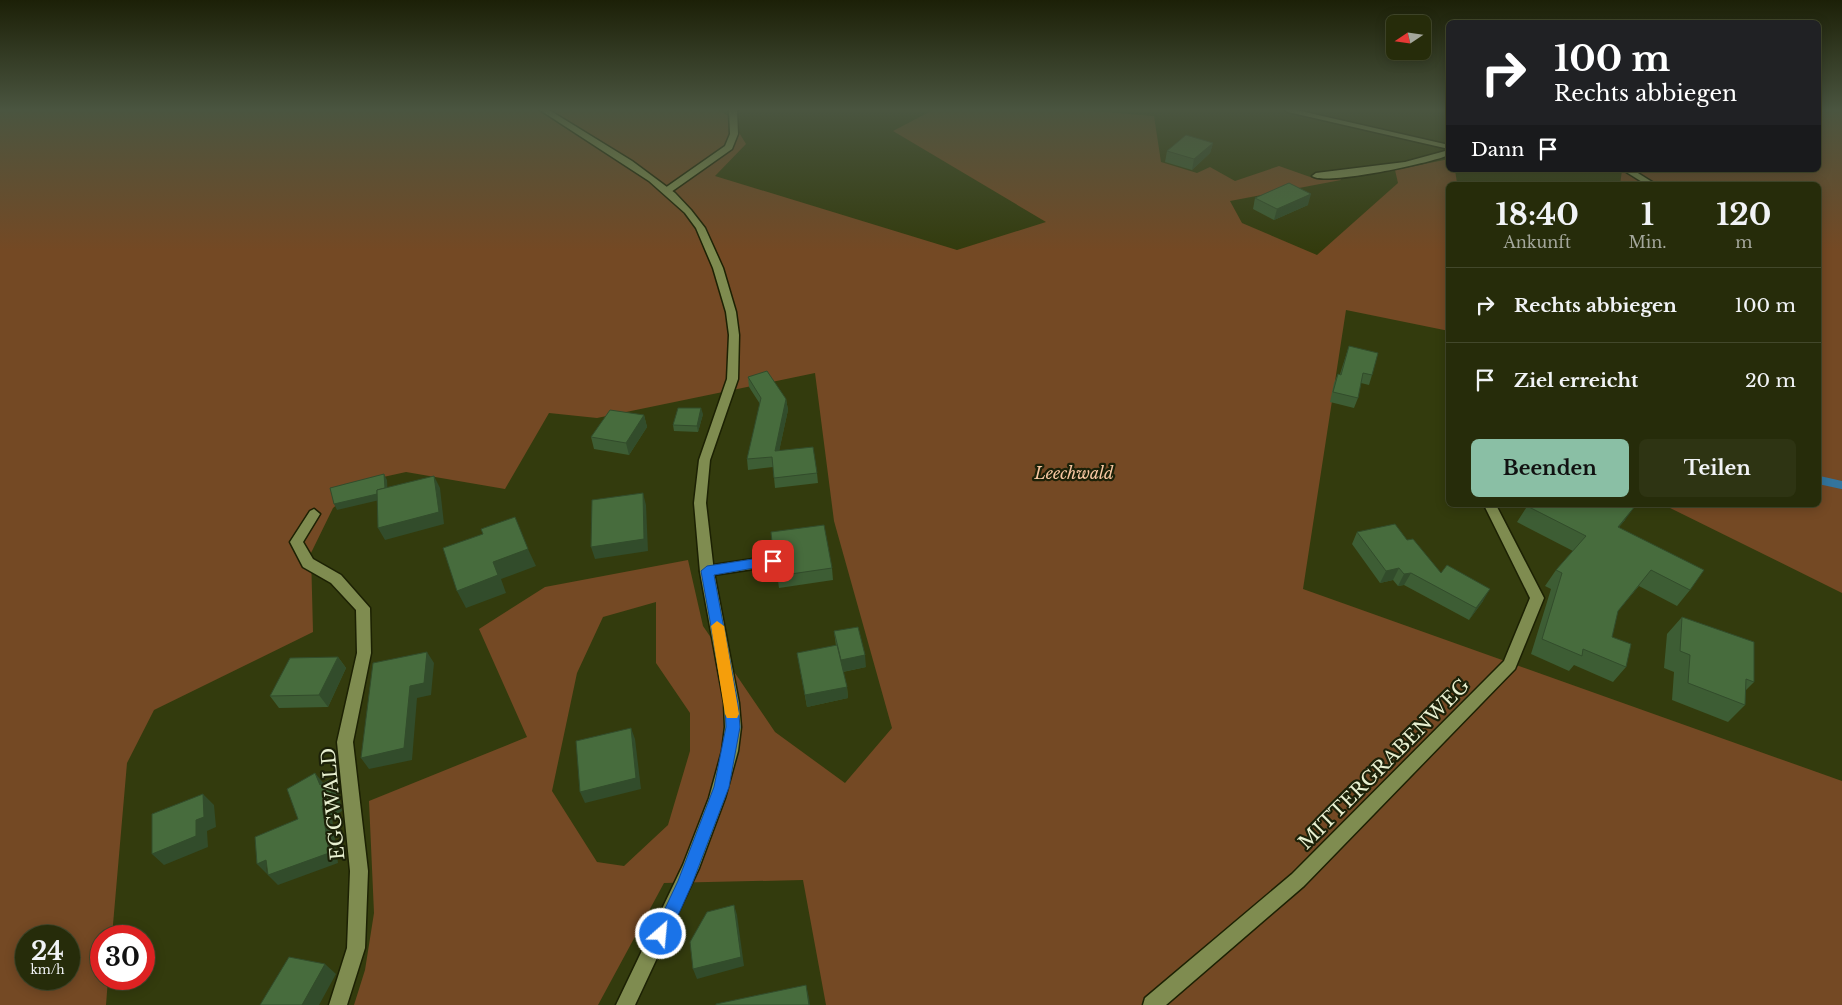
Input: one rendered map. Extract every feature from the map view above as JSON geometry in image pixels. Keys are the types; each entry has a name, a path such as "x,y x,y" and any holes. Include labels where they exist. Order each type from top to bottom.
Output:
{"street":[{"path":"617,157 668,190 692,215 709,246 733,318 733,377 706,457 701,481 707,571 732,704 733,727 722,787 684,884 625,1005"},
{"path":"668,190 715,157"},
{"path":"1316,176 1351,173 1431,157"},
{"path":"1630,172 1647,182"},
{"name":"MITTERGRABENWEG","path":"1152,1005 1298,880 1510,665 1537,598 1491,507"},
{"name":"EGGWALD","path":"314,514 296,542 308,563 336,579 363,608 364,653 345,742 359,871 356,948 338,1005"},
{"path":"707,571 773,561"}],"green space":[{"name":"Leechwald","path":"0,157 734,157 715,176 957,250 1046,222 937,157 1160,157 1161,162 1197,173 1210,167 1235,181 1279,166 1313,178 1339,176 1341,180 1230,201 1242,223 1317,255 1398,183 1395,170 1446,160 1446,172 1455,172 1457,182 1446,182 1446,330 1346,310 1303,589 1842,781 1842,1005 826,1005 803,880 664,883 598,1005 354,1005 365,970 374,913 369,801 527,737 479,629 545,587 688,560 703,626 775,732 845,783 892,728 834,521 815,373 597,418 549,413 505,489 406,472 365,481 333,508 311,553 313,632 154,710 127,763 113,925 90,925 90,990 107,990 106,1005 0,1005","holes":["656,602 656,663 690,713 690,751 668,825 624,866 597,862 552,791 577,673 603,617"]},
{"path":"1821,157 1842,157 1842,593 1668,507 1821,507 1821,182 1620,182 1622,172 1821,172"}],"building":[{"path":"1289,183 1311,194 1277,209 1255,198"},
{"path":"1349,346 1378,353 1372,375 1363,373 1358,398 1333,392 1338,374 1341,375"},
{"path":"767,371 786,399 775,451 813,447 817,473 774,478 772,457 747,459 761,398 748,377"},
{"path":"678,408 701,408 697,426 673,425"},
{"path":"610,410 644,415 626,443 591,437"},
{"path":"384,474 385,488 377,490 377,494 334,504 330,488"},
{"path":"434,476 439,512 378,528 377,490"},
{"path":"643,493 644,539 591,547 592,500"},
{"path":"1529,507 1634,507 1618,527 1704,570 1690,590 1651,570 1618,611 1612,637 1631,644 1626,667 1583,649 1582,656 1542,639 1562,573 1556,570 1586,536"},
{"path":"515,517 528,549 493,562 498,575 457,591 443,548 483,534 481,529"},
{"path":"1395,524 1407,540 1413,539 1441,573 1447,565 1490,589 1476,608 1411,573 1404,574 1399,568 1386,571 1357,532"},
{"path":"824,525 832,568 777,576 774,555 780,548 772,542 771,532"},
{"path":"1682,617 1754,642 1754,682 1746,679 1745,705 1688,683 1690,655 1680,651"},
{"path":"858,627 865,655 841,660 834,631"},
{"path":"837,645 847,687 805,695 797,653"},
{"path":"427,652 424,683 410,686 404,748 361,758 373,663"},
{"path":"338,657 319,695 270,696 290,658"},
{"path":"631,728 636,778 580,792 576,741"},
{"path":"315,773 320,785 329,780 333,800 322,806 329,853 268,875 266,860 257,864 255,837 298,819 287,789"},
{"path":"203,794 204,817 196,820 196,836 152,854 152,814"},
{"path":"734,905 741,957 693,969 690,942 707,912"},
{"path":"289,957 325,964 302,1005 260,1005"},
{"path":"806,985 809,1005 716,1005 716,1004"}],"waterway":[{"path":"1821,480 1842,485"}],"slow traffic":[{"path":"717,626 732,704 732,714"}],"route":[{"path":"661,934 677,903 700,848 722,787 733,727 732,704 707,571 773,561"}]}
